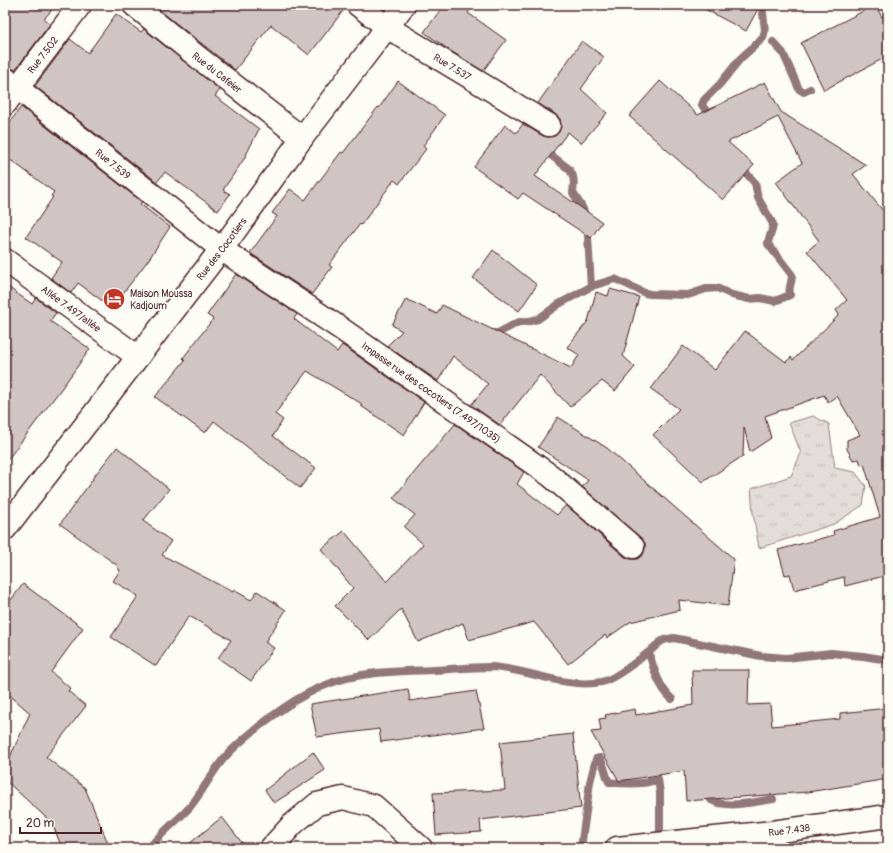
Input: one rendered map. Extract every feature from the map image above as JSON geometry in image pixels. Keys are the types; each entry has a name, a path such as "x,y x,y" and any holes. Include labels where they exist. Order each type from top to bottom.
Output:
{"street":[{"name":"Rue 7.502","path":"9,89 80,5"},
{"name":"Rue du Cafeier","path":"134,5 199,58 302,138"},
{"name":"Rue 7.537","path":"358,5 387,27 549,125"},
{"name":"Rue des Cocotiers","path":"5,529 221,249 302,138 404,5"},
{"name":"Rue 7.539","path":"9,89 221,249"},
{"name":"Impasse rue des cocotiers (7.497/1035)","path":"221,249 340,328 552,476 633,547"},
{"name":"Allée 7.497/allée","path":"5,260 138,357"},
{"path":"271,848 293,824 317,804 343,798 374,806 421,848"},
{"name":"Rue 7.438","path":"617,848 772,832 888,816"}],"green space":[{"path":"813,416 829,424 835,468 855,472 866,486 863,505 834,524 759,548 753,513 751,489 791,476 801,453 789,423"}],"building":[{"path":"5,5 56,5 44,19 50,24 15,70 5,66"},
{"path":"161,5 346,5 346,7 309,55 271,25 235,70 158,9"},
{"path":"444,5 473,5 468,13 506,40 483,71 449,50 424,32"},
{"path":"697,5 760,5 746,31"},
{"path":"875,5 882,17 888,13 888,56 824,90 801,43"},
{"path":"116,14 141,32 144,29 220,90 215,96 259,129 244,159 223,190 230,194 218,211 165,172 157,182 35,86 70,39 88,53"},
{"path":"582,41 604,57 581,89 607,113 581,143 568,132 535,176 602,222 591,238 523,193 518,199 474,167 505,125 516,133 523,124 543,136 555,136 559,132 561,126 560,119 538,103"},
{"path":"398,81 445,115 423,146 426,149 399,184 394,180 329,265 332,267 312,294 250,253 277,216 272,213 290,189 305,200 341,152 343,153 378,107 379,108"},
{"path":"660,81 698,115 765,82 781,112 866,165 853,174 888,217 888,575 845,586 844,577 794,590 790,574 785,575 778,550 834,535 833,531 880,517 864,464 861,465 859,459 853,460 847,449 847,440 860,435 837,396 828,402 824,395 765,416 771,438 750,452 744,427 743,456 703,482 653,435 679,409 651,389 683,346 715,370 745,331 786,362 791,357 793,360 839,315 836,310 847,300 807,251 819,241 776,182 802,163 778,117 728,142 754,165 723,200 629,116"},
{"path":"21,107 142,202 140,204 170,227 149,259 112,308 78,283 71,293 51,278 62,262 26,237 53,197 51,196 54,192 5,156 5,129"},
{"path":"493,250 537,285 519,311 473,278"},
{"path":"236,274 297,314 294,319 337,352 342,345 424,402 404,435 361,406 362,404 307,371 275,414 283,420 273,436 316,468 300,488 214,421 205,433 155,397 185,360 183,358 213,319 207,315"},
{"path":"5,285 32,304 36,298 56,313 50,321 90,349 5,463"},
{"path":"610,289 639,297 623,356 635,367 615,391 602,381 570,407 540,375 500,425 471,405 488,384 453,356 438,381 387,346 402,331 392,325 406,299 437,314 442,305 571,368 579,355 567,347 588,321 596,292 608,296"},
{"path":"558,417 607,448 734,559 728,606 679,600 680,610 630,622 607,638 605,635 568,664 534,622 469,640 463,623 418,642 401,609 369,640 335,606 353,588 321,549 344,531 387,582 423,544 404,527 415,515 393,498 455,424 524,472 517,484 557,515 566,505 625,557 637,559 643,555 645,543 641,538 582,487 588,480 538,447"},
{"path":"117,447 169,489 143,521 171,541 162,555 233,592 234,590 251,600 257,591 286,610 265,642 274,648 251,681 218,658 231,640 189,616 156,666 111,637 138,596 113,581 120,570 117,568 118,566 60,524"},
{"path":"23,584 83,628 51,672 70,688 68,691 86,706 46,757 85,788 110,848 62,848 52,823 5,780 5,768 30,713 5,691 5,608"},
{"path":"692,670 749,670 748,705 770,704 772,726 840,719 840,713 888,708 888,779 808,792 686,801 684,771 619,781 591,732 601,731 599,719 606,718 605,715 635,709 636,715 693,705"},
{"path":"408,689 410,701 476,691 484,728 381,742 379,729 317,737 310,704"},
{"path":"573,734 581,808 480,820 481,832 436,835 433,793 505,790 500,742"},
{"path":"313,752 325,770 274,803 265,790"},
{"path":"222,817 246,848 184,848"}],"waterway":[{"path":"713,120 702,105 704,100 720,84 740,59 763,38 765,30 762,5"},
{"path":"773,42 783,53 799,89 804,92 810,89"},
{"path":"543,149 569,169 572,174 574,183 573,193 582,207 587,219 591,287"},
{"path":"526,322 538,319 559,304 592,286 615,279 650,294 688,295 706,289 717,288 732,295 749,299 760,298 775,301 790,295 789,289 792,275 768,244 773,224 758,198 755,183 740,166"},
{"path":"489,333 498,333 519,322 522,322"},
{"path":"149,848 190,807 220,763 245,738 281,710 306,694 333,682 347,678 389,672 490,667 504,668 573,683 602,682 613,677 646,655 660,642 674,638 761,656 786,658 831,653 888,660"},
{"path":"649,652 660,684 672,699"},
{"path":"581,848 590,782 596,759 600,758 609,782 627,784 658,779 660,793 660,836"},
{"path":"713,791 711,794 711,800 725,804 741,804 773,799"}],"place":[{"name":"Maison Moussa Kadjoum","path":"114,299"}]}
